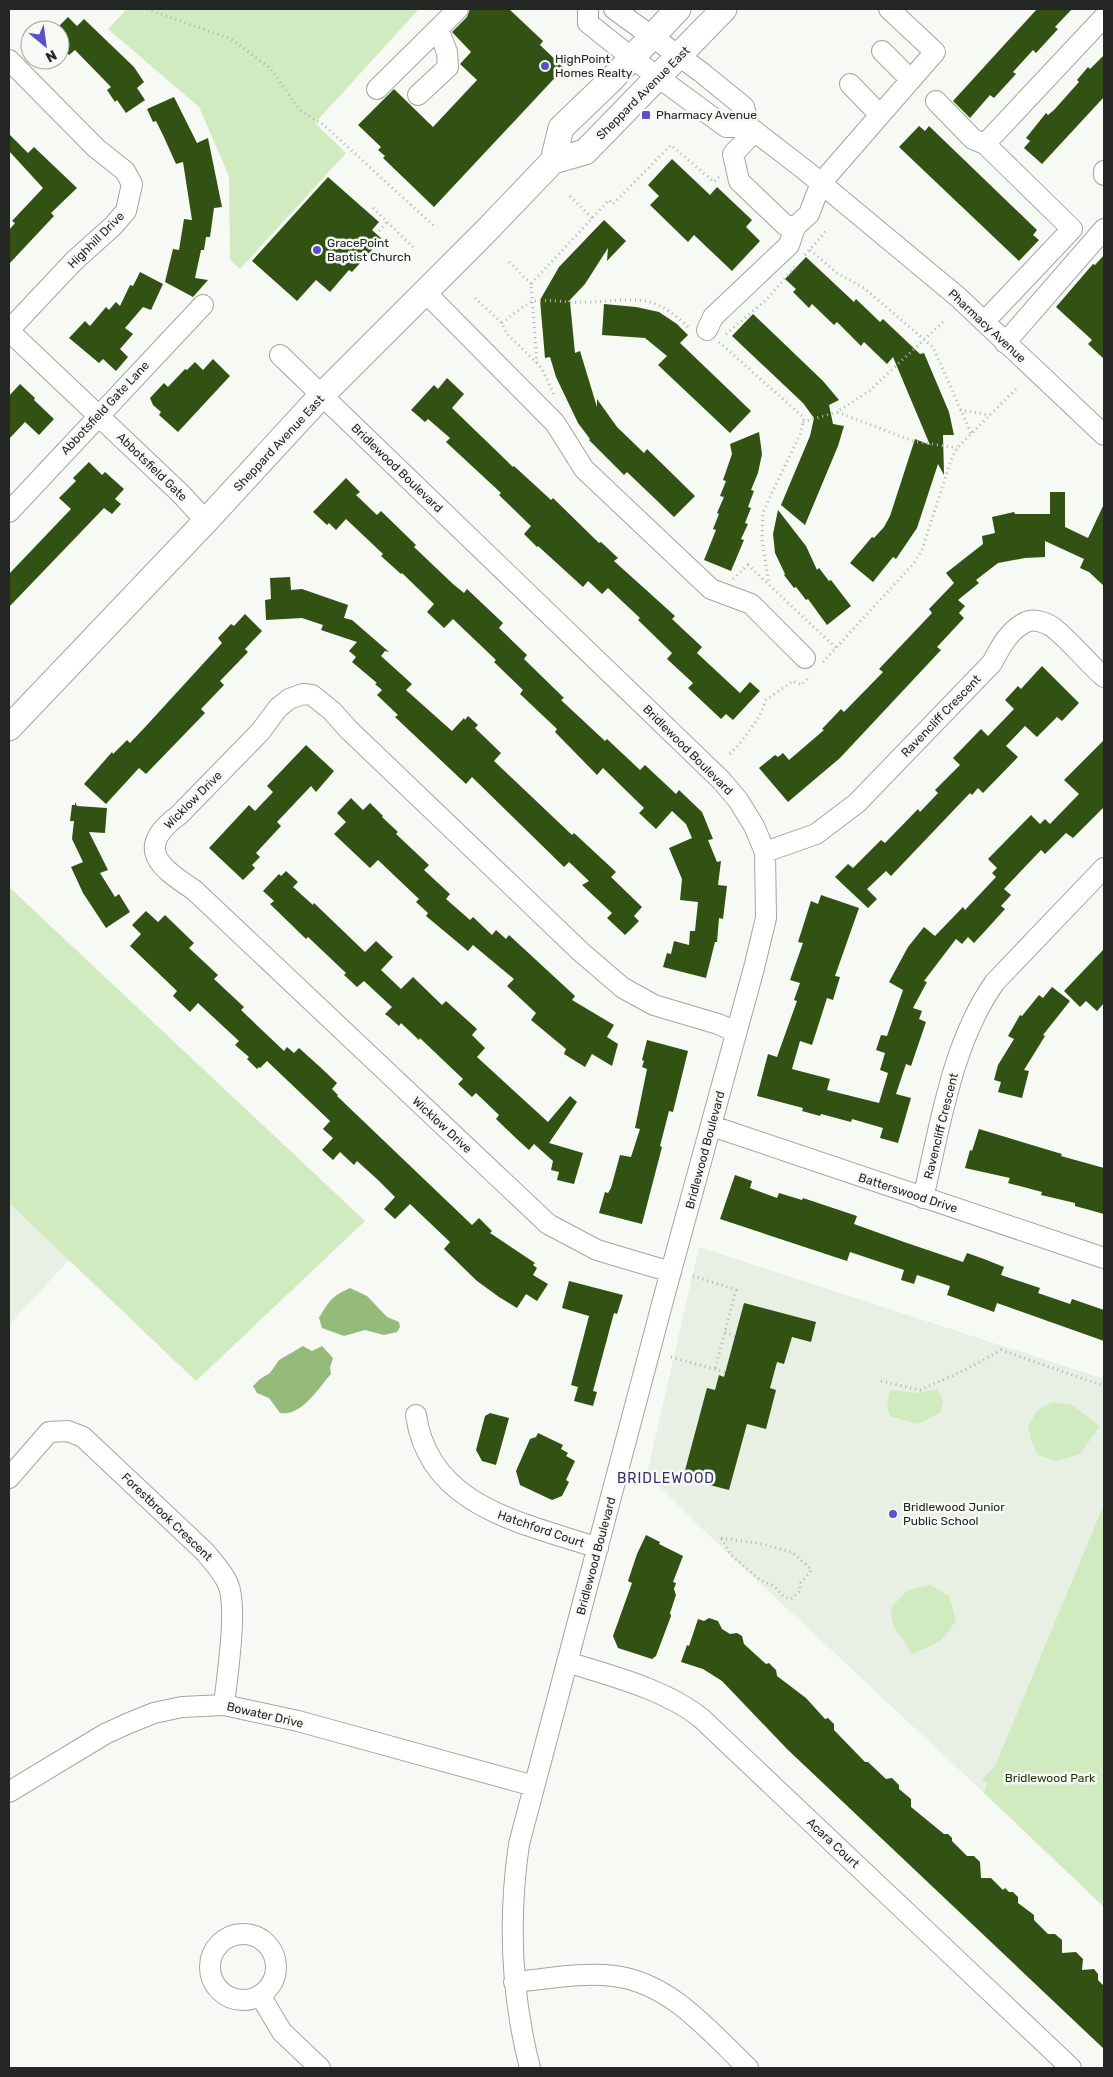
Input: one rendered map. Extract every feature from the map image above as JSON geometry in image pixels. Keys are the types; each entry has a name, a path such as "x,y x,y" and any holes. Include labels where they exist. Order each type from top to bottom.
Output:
{"main road":[{"path":"553,161 561,128 632,58 678,9"},
{"name":"Sheppard Avenue East","path":"9,728 206,521 321,396 426,292 553,161 585,152 724,9"}],"street":[{"path":"377,89 458,9"},
{"path":"588,9 588,23 658,78 726,127 752,129"},
{"name":"Pharmacy Avenue","path":"614,9 679,56 744,107 752,129 821,183 958,297 1004,343 1104,435"},
{"path":"709,336 713,317 788,245 795,227 809,214 821,183 935,52 889,9"},
{"path":"985,144 1104,17"},
{"path":"418,95 448,67 447,52 438,29"},
{"path":"882,52 911,80"},
{"name":"Highhill Drive","path":"9,60 96,148 125,171 132,184 126,210 114,226 74,261 9,330"},
{"path":"850,84 880,116"},
{"path":"936,101 973,139 985,144 1072,229 984,322"},
{"path":"752,129 733,154 739,181 785,225 795,227"},
{"path":"1004,343 1104,229"},
{"path":"426,292 555,423 584,469 711,588 751,604 813,666"},
{"name":"Abbotsfield Gate Lane","path":"9,512 202,305"},
{"name":"Abbotsfield Gate","path":"9,330 180,493 206,521"},
{"name":"Bridlewood Boulevard","path":"280,355 721,780 738,800 754,826 765,852 766,918 519,1844 514,1876 512,1945 519,2020 530,2068"},
{"name":"Ravencliff Crescent","path":"765,852 816,834 857,803 992,663 1012,632 1027,621 1042,622 1054,628 1104,677"},
{"name":"Wicklow Drive","path":"671,1272 597,1250 571,1238 548,1224 194,890 166,871 156,859 155,845 164,826 179,815 253,739 278,708 289,699 303,694 312,695 332,711 348,729 581,952 623,988 654,1005 718,1024 736,1032"},
{"name":"Ravencliff Crescent","path":"923,1198 959,1050 982,1000 995,982 1104,868"},
{"name":"Batterswood Drive","path":"712,1126 1104,1258"},
{"name":"Hatchford Court","path":"416,1415 418,1427 430,1456 441,1472 470,1500 498,1515 598,1548"},
{"name":"Forestbrook Crescent","path":"9,1478 49,1432 68,1431 83,1437 205,1552 219,1568 228,1585 232,1604 224,1705"},
{"name":"Acara Court","path":"567,1662 687,1706 1071,2068"},
{"name":"Bowater Drive","path":"9,1792 105,1734 129,1722 154,1713 182,1707 224,1705 298,1721 534,1786"},
{"path":"514,1982 594,1975 615,1976 649,1985 683,2007 748,2068"},
{"path":"260,1995 282,2032 320,2068"}],"path":[{"path":"147,9 231,39 270,68 300,110 325,126 436,228"},
{"path":"531,284 609,200 613,204 671,145 714,182 724,172"},
{"path":"570,196 592,218"},
{"path":"373,208 416,250"},
{"path":"379,231 387,222"},
{"path":"804,257 828,229"},
{"path":"810,250 837,273 864,288 932,347 970,433"},
{"path":"509,262 531,284 537,363"},
{"path":"709,336 766,300 797,264"},
{"path":"475,298 502,323 506,333 537,363 555,396"},
{"path":"502,323 532,301 586,302 631,298 653,302 709,336 804,418 800,434 763,512 762,540 769,585"},
{"path":"803,422 838,412 868,392 943,322"},
{"path":"730,754 759,717 766,700 793,681 801,685 813,666 836,648 914,563 922,550 951,460 957,448 1017,388"},
{"path":"960,410 991,415"},
{"path":"838,412 913,441 957,448"},
{"path":"731,580 748,565 836,648"},
{"path":"693,1276 736,1290 715,1369"},
{"path":"725,1332 735,1336"},
{"path":"881,1381 920,1390 967,1369 1001,1350 1104,1386"},
{"path":"671,1358 725,1372"},
{"path":"721,1538 758,1543 792,1552 811,1569 810,1573 800,1583 800,1591 791,1600 784,1597 774,1586 760,1580 731,1555 721,1538"}],"shaded area":[{"path":"9,1203 69,1260 9,1325"},
{"name":"Bridlewood Junior Public School","path":"699,1247 1104,1379 1104,1504 984,1793 696,1523 647,1474"},
{"path":"350,1288 367,1296 387,1317 399,1322 400,1327 397,1332 384,1335 365,1330 344,1336 322,1328 319,1318 326,1307 335,1297"},
{"path":"303,1346 312,1351 322,1346 333,1358 330,1368 331,1374 303,1406 288,1413 280,1413 269,1398 257,1393 253,1386 270,1373 279,1360"}],"green space":[{"path":"123,9 419,9 315,123 346,153 240,269 230,259 229,176 199,107 108,29 125,11"},
{"path":"9,887 365,1221 196,1381 9,1203"},
{"path":"937,1389 943,1401 940,1413 918,1424 890,1416 887,1405 890,1390 918,1393"},
{"path":"1052,1402 1072,1405 1100,1426 1080,1454 1056,1461 1038,1455 1031,1440 1028,1426 1037,1411"},
{"name":"Bridlewood Park","path":"1104,1504 1104,1907 984,1793 987,1784 982,1779 995,1766"},
{"path":"930,1585 949,1596 956,1620 942,1639 911,1655 895,1628 891,1616 891,1608 908,1590"}],"building":[{"path":"470,9 509,9 543,41 540,45 564,68 434,207 383,158 385,156 378,150 381,147 358,125 394,89 433,127 477,80 460,64 471,52 452,32 467,17"},
{"path":"1037,9 1072,9 1055,27 1058,29 1036,53 1033,50 1013,72 1016,74 994,98 990,95 970,118 953,101"},
{"path":"68,17 77,26 84,19 134,67 144,82 137,88 145,100 126,113 117,100 115,102 107,90 111,87 75,50 70,54 70,20 65,20"},
{"path":"1104,55 1104,97 1042,164 1024,148 1030,141 1026,138 1046,113 1048,115 1054,110 1079,82 1077,80 1088,67 1090,69"},
{"path":"174,97 197,143 208,138 222,207 214,208 210,237 206,237 204,250 201,250 195,278 208,280 193,297 165,282 173,249 179,250 184,219 192,220 183,162 176,164 156,121 153,122 147,109"},
{"path":"919,126 925,131 929,126 1037,230 1033,235 1039,240 1019,261 899,147"},
{"path":"9,134 28,153 34,147 77,188 51,213 54,216 9,264 9,230 15,223 12,221 43,188 9,151"},
{"path":"672,159 710,195 717,187 752,220 746,227 760,241 732,271 694,235 688,242 650,205 659,196 648,185"},
{"name":"GracePoint Baptist Church","path":"328,177 379,222 372,230 382,239 352,272 349,270 330,292 316,280 297,301 252,261"},
{"path":"604,220 626,241 607,261 608,248 585,284 568,302 570,302 575,353 580,351 597,407 597,399 617,427 644,453 647,449 695,496 674,517 627,472 624,475 589,440 578,423 556,377 550,357 545,358 540,300 559,267"},
{"path":"1104,255 1104,359 1088,344 1092,340 1056,307 1093,264 1095,265"},
{"path":"806,257 854,302 856,299 880,322 883,319 920,354 924,353 949,412 954,435 943,435 944,475 938,464 917,528 896,559 893,557 873,582 850,563 872,537 874,538 884,527 890,516 915,439 930,445 893,357 887,364 864,342 861,346 837,322 834,325 812,304 809,308 793,292 796,289 785,279"},
{"path":"140,272 163,284 151,310 143,307 125,328 133,334 120,349 128,357 116,371 103,359 99,363 69,338 85,321 90,326 106,307 109,310 116,302 120,306 130,285 133,286"},
{"path":"604,304 636,307 659,312 677,324 688,335 680,343 751,411 730,433 658,365 667,356 645,338 602,335"},
{"path":"753,314 823,381 839,400 829,405 833,424 844,426 838,446 805,525 781,505 810,436 814,418 803,403 732,336"},
{"path":"213,359 230,376 178,432 159,415 161,412 153,405 150,398 164,383 168,387 185,369 187,370 195,362 203,370"},
{"path":"447,378 464,394 452,408 513,467 551,500 553,498 599,543 601,542 618,558 614,561 675,616 672,619 702,647 697,653 740,693 750,682 760,691 733,720 726,714 721,719 688,688 693,683 667,659 672,653 638,620 640,618 608,588 602,594 588,581 583,587 537,547 524,534 531,526 499,495 501,493 446,442 450,438 428,419 425,422 411,410 434,385 438,389"},
{"path":"20,384 54,419 39,435 25,422 9,439 9,396"},
{"path":"759,432 762,454 758,473 751,490 754,491 748,507 751,508 745,523 748,524 741,539 744,540 731,571 704,560 716,530 713,529 724,497 720,496 726,481 723,480 732,454 730,444"},
{"path":"89,462 102,475 105,472 124,489 115,499 121,504 112,514 104,508 9,607 9,574 71,509 59,498 76,481 73,478"},
{"path":"346,478 360,492 356,495 377,515 381,511 416,545 414,547 453,584 464,593 467,589 503,623 499,628 527,655 524,659 564,698 561,700 605,741 607,739 640,770 645,765 676,794 679,790 702,812 713,839 708,840 717,862 721,861 718,885 727,886 723,919 719,918 717,942 715,942 706,978 663,967 667,953 671,954 674,941 689,945 690,931 695,931 698,902 680,900 682,879 669,848 692,838 686,824 672,811 656,829 639,813 644,808 603,768 597,775 555,732 557,729 520,694 523,690 494,662 496,660 453,619 444,628 427,612 434,604 381,556 383,554 346,519 336,530 329,523 327,525 313,512"},
{"path":"1050,492 1065,492 1065,527 1088,538 1104,504 1104,586 1089,572 1080,568 1084,559 1045,541 1045,557 1025,558 998,563 976,580 979,583 958,600 965,606 959,613 964,618 937,647 941,650 840,758 788,802 759,768 775,755 778,757 783,753 789,760 824,730 822,729 841,709 844,712 883,672 879,669 932,613 929,609 954,583 946,573 983,544 982,536 995,533 992,517 1014,512 1015,514 1050,514"},
{"path":"778,510 806,546 817,570 819,568 829,581 831,580 851,606 827,625 808,599 806,600 796,587 794,588 784,575 775,553 773,534"},
{"path":"290,577 291,590 302,589 348,605 344,618 352,620 389,652 385,651 381,656 412,684 406,690 452,731 468,716 478,725 475,728 501,753 494,761 572,835 574,833 616,872 611,877 642,907 634,916 639,921 625,935 607,918 612,913 582,885 589,881 569,862 564,867 472,777 466,784 395,717 398,715 377,695 382,690 375,684 377,683 352,662 356,657 349,651 357,642 321,630 323,625 302,618 266,620 265,600 271,599 270,578"},
{"path":"245,614 262,631 245,649 248,652 220,681 224,685 201,709 205,713 146,774 139,768 106,804 84,784 112,752 113,754 127,740 130,743 222,643 218,638 231,624 234,626"},
{"path":"1042,666 1079,703 1062,721 1057,717 1037,737 1025,726 1006,746 1018,757 983,793 978,788 972,795 970,793 891,876 886,871 867,889 877,899 868,908 835,877 848,864 853,868 881,840 885,843 918,809 920,812 938,793 935,790 960,765 953,758 981,729 988,736 1014,709 1005,700 1018,686 1021,689"},
{"path":"1104,740 1104,807 1073,838 1066,833 1045,854 1041,850 1004,889 1011,895 1001,906 1005,909 974,943 968,937 962,944 956,939 924,981 927,982 913,1008 922,1011 919,1019 926,1022 911,1066 906,1064 896,1094 911,1098 898,1143 880,1138 883,1128 852,1119 851,1122 821,1114 820,1116 802,1111 803,1108 757,1096 768,1054 777,1057 797,1001 794,1000 800,983 790,980 803,943 798,942 811,901 818,904 821,895 859,908 835,976 840,977 833,1000 827,998 812,1045 800,1041 792,1069 830,1079 827,1090 879,1103 888,1073 880,1070 885,1053 876,1050 881,1035 887,1036 903,990 889,982 908,947 924,927 935,936 963,907 965,910 996,877 992,873 997,868 988,859 1031,815 1040,824 1045,819 1050,824 1079,794 1064,780"},
{"path":"306,745 334,771 316,792 311,786 277,822 281,826 256,853 260,857 252,865 255,868 243,880 209,848 249,805 255,811 273,792 267,786"},
{"path":"351,798 363,810 370,803 383,816 398,832 396,834 429,865 424,870 450,894 446,899 470,920 473,917 492,935 496,930 506,939 509,935 575,996 572,1000 614,1025 607,1037 618,1044 612,1066 592,1054 585,1067 564,1054 566,1049 531,1020 536,1013 507,986 514,979 473,945 468,951 426,916 428,913 416,902 419,899 378,860 370,868 334,834 346,822 337,813"},
{"path":"75,802 77,806 107,808 105,833 89,832 108,870 100,873 115,897 119,894 130,912 106,928 83,893 71,867 83,862 72,839 74,821 70,821 72,805 75,805"},
{"path":"286,871 298,882 293,887 313,905 314,903 365,952 376,941 393,957 381,970 401,989 413,977 442,1005 446,1001 477,1029 472,1035 485,1048 477,1057 548,1122 570,1096 577,1102 549,1143 583,1153 574,1184 557,1180 559,1172 551,1170 553,1161 534,1144 529,1150 519,1141 496,1119 499,1115 476,1093 472,1097 458,1084 463,1079 420,1038 419,1040 401,1023 399,1026 385,1014 392,1007 364,981 357,987 344,975 346,973 308,937 306,939 270,904 274,901 263,891 279,874 281,876"},
{"path":"146,911 158,922 165,915 194,943 189,948 218,975 214,979 244,1007 241,1010 284,1051 287,1047 294,1053 299,1048 319,1066 337,1083 332,1089 337,1096 472,1225 479,1218 492,1231 490,1233 535,1263 533,1265 537,1268 533,1275 548,1284 537,1301 526,1294 517,1308 499,1297 477,1281 444,1249 450,1242 410,1204 395,1219 384,1209 395,1197 377,1179 357,1161 354,1165 340,1152 333,1160 322,1150 333,1138 323,1129 330,1121 267,1061 257,1069 247,1059 249,1057 235,1045 239,1041 198,1003 190,1012 173,996 177,991 130,946 141,934 132,925"},
{"path":"1104,949 1104,1003 1097,1011 1086,1001 1080,1007 1064,991"},
{"path":"1052,987 1070,1001 1043,1035 1045,1036 1024,1070 1029,1071 1022,1098 998,1092 1001,1082 994,1080 998,1065 1014,1039 1008,1036 1020,1015 1022,1016 1039,995 1043,998"},
{"path":"647,1040 688,1051 673,1112 669,1111 660,1146 662,1147 642,1224 599,1213 605,1192 608,1193 611,1188 620,1155 631,1157 640,1129 635,1128 647,1069 642,1067 644,1061 642,1060"},
{"path":"979,1129 1104,1168 1104,1214 1075,1206 1075,1203 1041,1195 1042,1192 1008,1183 1010,1178 965,1168"},
{"path":"735,1175 752,1181 750,1188 777,1198 779,1193 802,1200 803,1198 857,1216 854,1224 963,1262 967,1253 1004,1267 1001,1275 1040,1288 1038,1293 1070,1304 1072,1299 1104,1310 1104,1341 997,1303 994,1312 947,1295 950,1286 917,1275 914,1284 901,1280 904,1270 850,1252 847,1261 720,1219"},
{"path":"569,1281 623,1295 617,1314 614,1313 593,1391 597,1392 593,1406 574,1401 578,1387 571,1385 589,1316 562,1308"},
{"path":"744,1303 816,1322 811,1342 792,1337 784,1364 777,1362 770,1388 776,1390 766,1429 747,1424 729,1490 683,1478 707,1388 715,1390 719,1375 724,1377"},
{"path":"490,1413 509,1418 496,1465 482,1461 476,1450 485,1416"},
{"path":"538,1433 563,1445 561,1449 568,1453 566,1456 575,1461 566,1480 569,1482 562,1496 552,1500 520,1485 516,1471 530,1439 536,1437"},
{"path":"646,1535 683,1556 673,1582 676,1583 674,1589 676,1595 670,1613 671,1616 656,1656 652,1659 618,1648 613,1636 632,1583 628,1581"},
{"path":"709,1618 718,1621 722,1629 730,1634 737,1633 742,1636 744,1644 766,1664 769,1663 776,1670 777,1676 806,1698 825,1719 828,1718 834,1724 834,1730 865,1762 868,1762 886,1779 892,1778 899,1785 899,1789 911,1799 911,1807 944,1834 948,1834 952,1841 967,1856 974,1856 980,1862 981,1878 991,1878 1003,1890 1005,1888 1009,1892 1013,1892 1018,1897 1018,1903 1034,1915 1034,1920 1048,1934 1055,1934 1062,1940 1062,1953 1076,1952 1083,1959 1082,1970 1094,1969 1098,1974 1098,1980 1104,1986 1104,2049 787,1749 722,1681 703,1669 681,1662 687,1645 689,1646 698,1619 704,1621"}],"place":[{"name":"HighPoint Homes Realty","path":"545,66"},
{"name":"Pharmacy Avenue","path":"646,115"},
{"name":"GracePoint Baptist Church","path":"317,250"},
{"name":"Bridlewood Junior Public School","path":"893,1514"}],"district":[{"name":"BRIDLEWOOD","path":"666,1478"}]}
